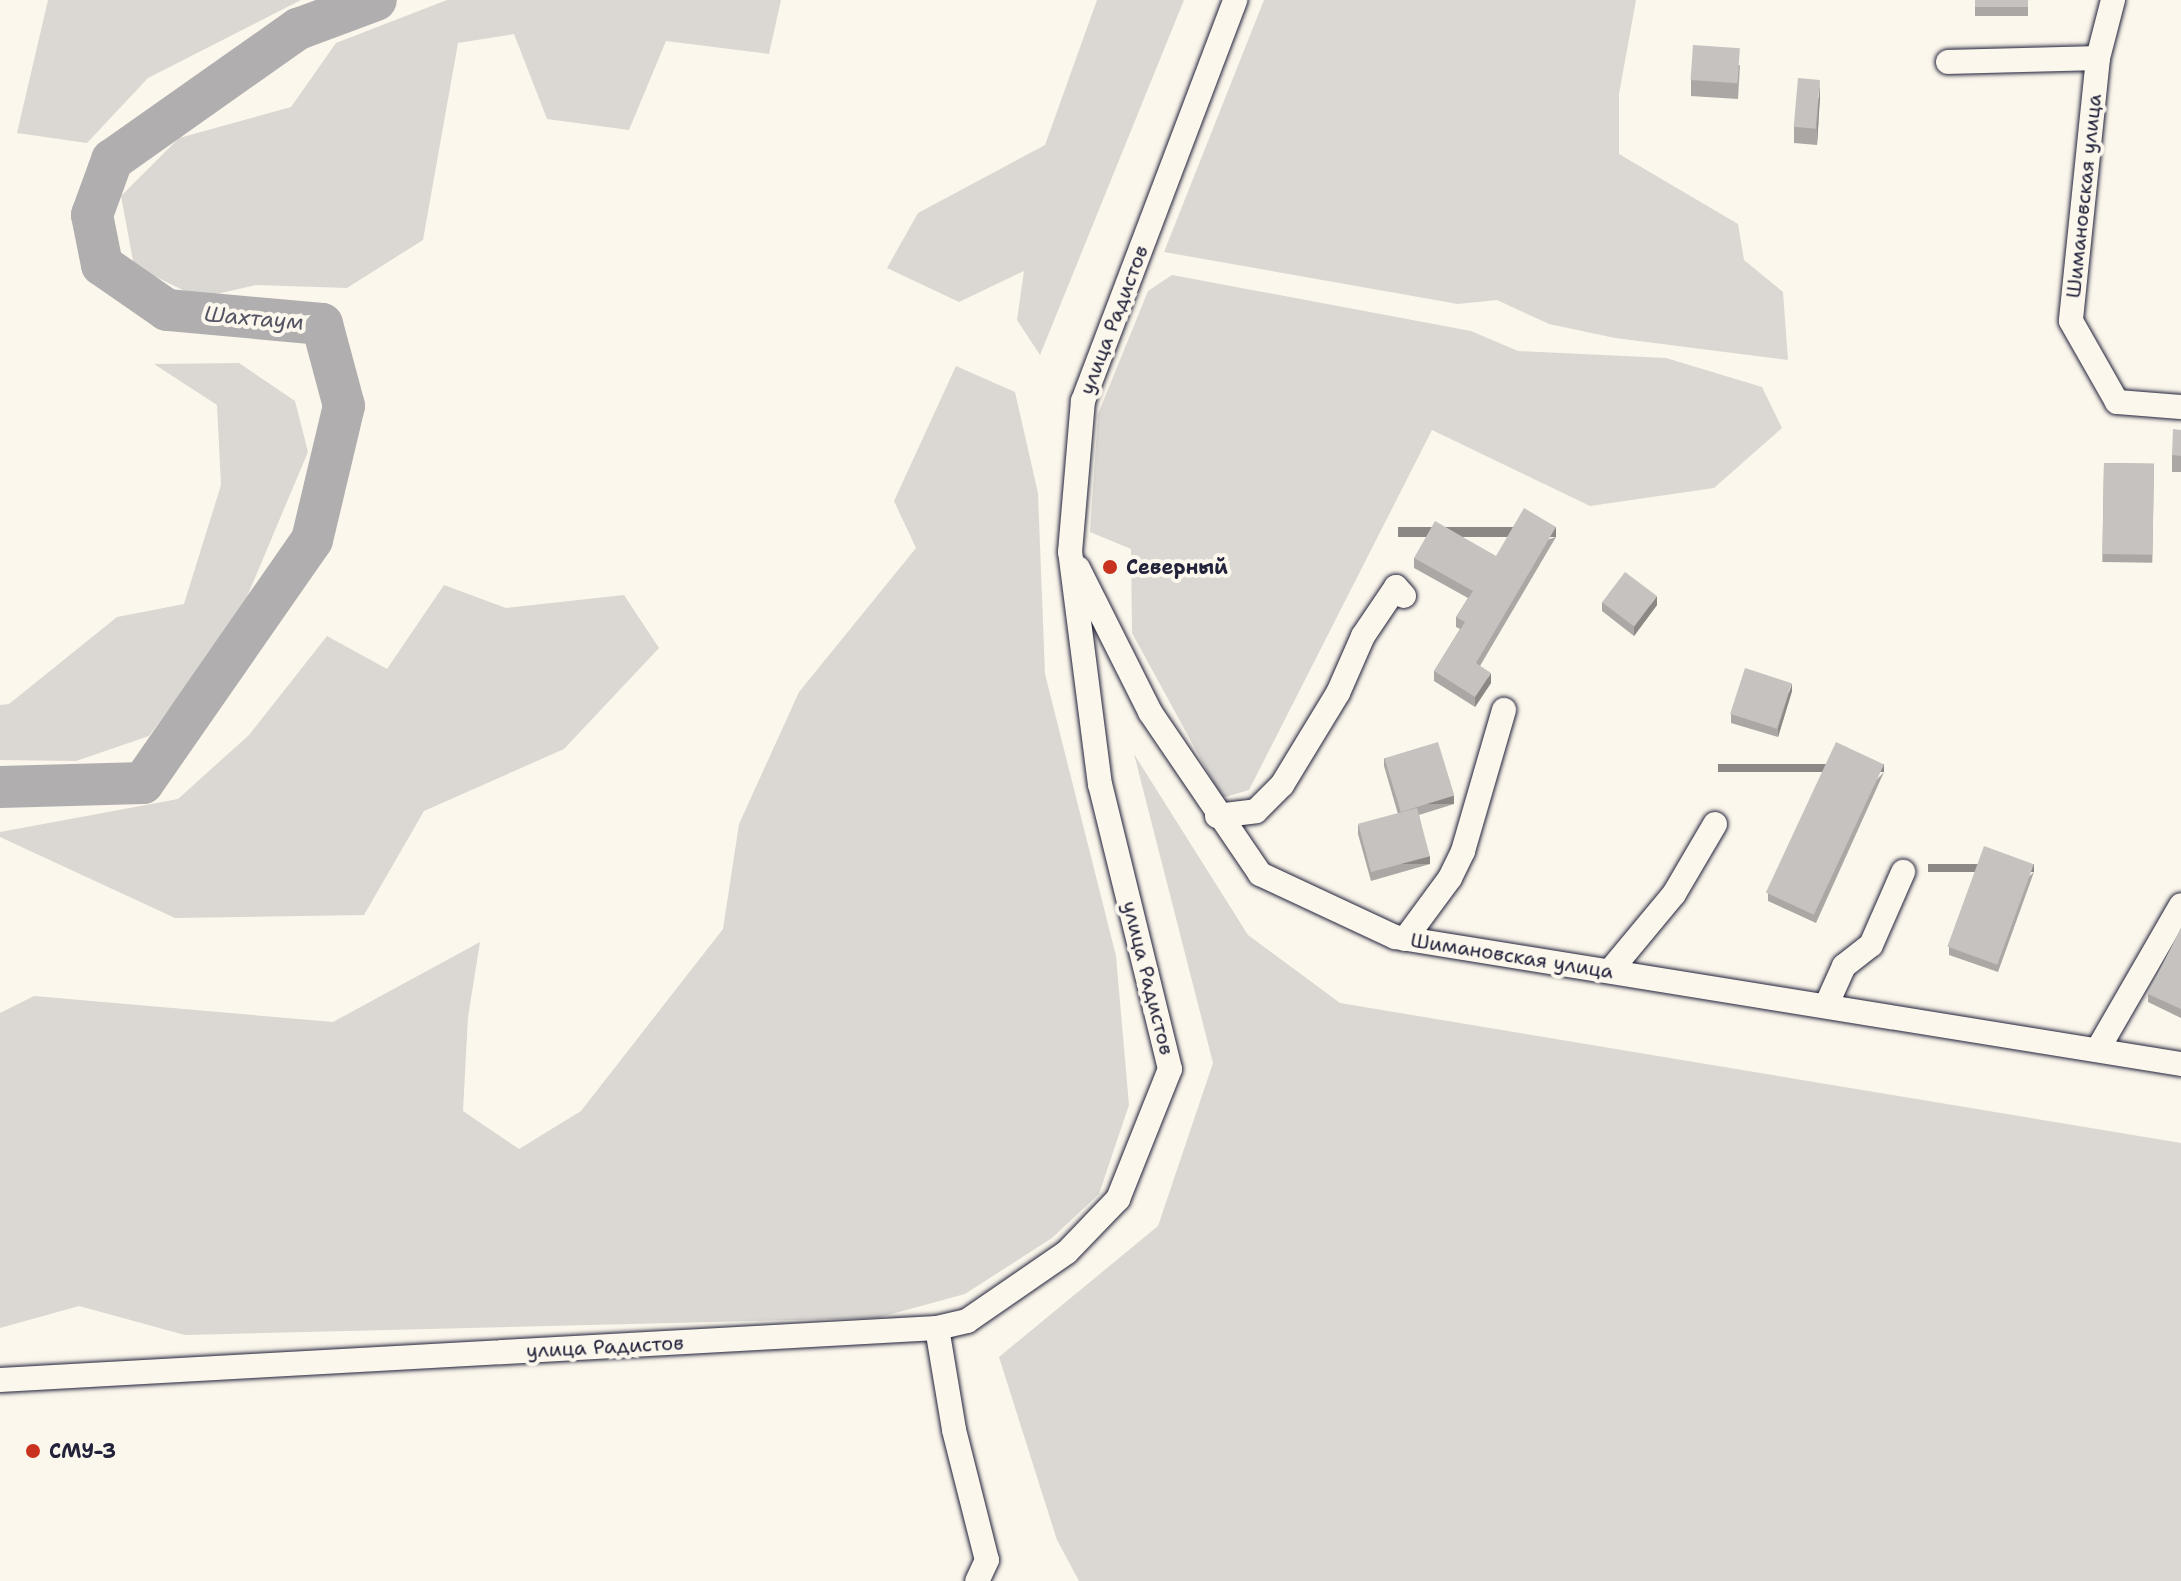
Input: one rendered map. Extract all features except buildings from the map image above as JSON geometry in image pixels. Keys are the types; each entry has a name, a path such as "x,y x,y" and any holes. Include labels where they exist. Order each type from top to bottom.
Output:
{"street":[{"name":"улица Радистов","path":"0,1380 937,1328 967,1321 1067,1252 1118,1199 1170,1069 1100,785 1070,552 1083,401 1235,0"},
{"path":"1948,62 2098,58 2113,0"},
{"name":"Шимановская улица","path":"2098,58 2071,321 2117,402 2181,407"},
{"name":"Шимановская улица","path":"1070,552 1150,712 1217,816 1260,874 1405,939 2181,1064"},
{"path":"1217,816 1256,811 1282,785 1338,693 1363,636 1396,587 1404,596"},
{"path":"1405,939 1450,878 1463,851 1504,710"},
{"path":"1610,971 1674,894 1715,824"},
{"path":"1826,1006 1844,966 1871,945 1903,872"},
{"path":"2098,1049 2181,905"},
{"path":"937,1328 954,1430 987,1560 977,1581"}],"shaded area":[{"path":"48,0 301,0 148,78 87,143 17,133"},
{"path":"447,0 781,0 769,54 666,41 629,130 547,119 514,34 458,43 423,240 347,288 256,285 199,298 134,266 121,196 179,138 291,107 336,43"},
{"path":"1097,0 1184,0 1040,355 1017,320 1024,271 959,302 887,268 918,213 1045,145"},
{"path":"1264,0 1636,0 1619,94 1619,154 1738,224 1744,260 1783,292 1788,360 1615,338 1549,324 1497,300 1458,304 1164,252"},
{"path":"1172,275 1471,331 1518,351 1666,358 1762,387 1782,428 1714,488 1590,506 1432,430 1249,790 1222,798 1132,633 1131,549 1090,532 1098,414 1148,291"},
{"path":"239,363 295,401 308,452 241,611 149,736 76,761 0,760 0,705 9,704 117,617 184,604 221,485 217,405 154,364"},
{"path":"956,366 1015,392 1038,493 1045,674 1116,956 1129,1105 1099,1194 1052,1238 965,1294 877,1318 185,1335 79,1306 0,1328 0,1013 34,996 333,1022 480,942 468,1017 463,1111 519,1149 581,1111 723,929 739,824 799,692 916,548 894,501"},
{"path":"444,585 506,608 624,595 659,648 564,749 424,811 364,915 175,918 0,837 0,832 178,799 249,735 327,636 387,669"},
{"path":"1134,754 1248,935 1340,1003 2181,1143 2181,1581 1079,1581 1057,1540 999,1357 1158,1226 1213,1063"}],"waterway":[{"name":"Шахтаум","path":"0,787 143,783 312,540 344,406 322,324 167,310 102,265 92,215 112,160 298,29 376,0"}],"place":[{"name":"Северный","path":"1110,567"},
{"name":"СМУ-3","path":"33,1451"}]}
